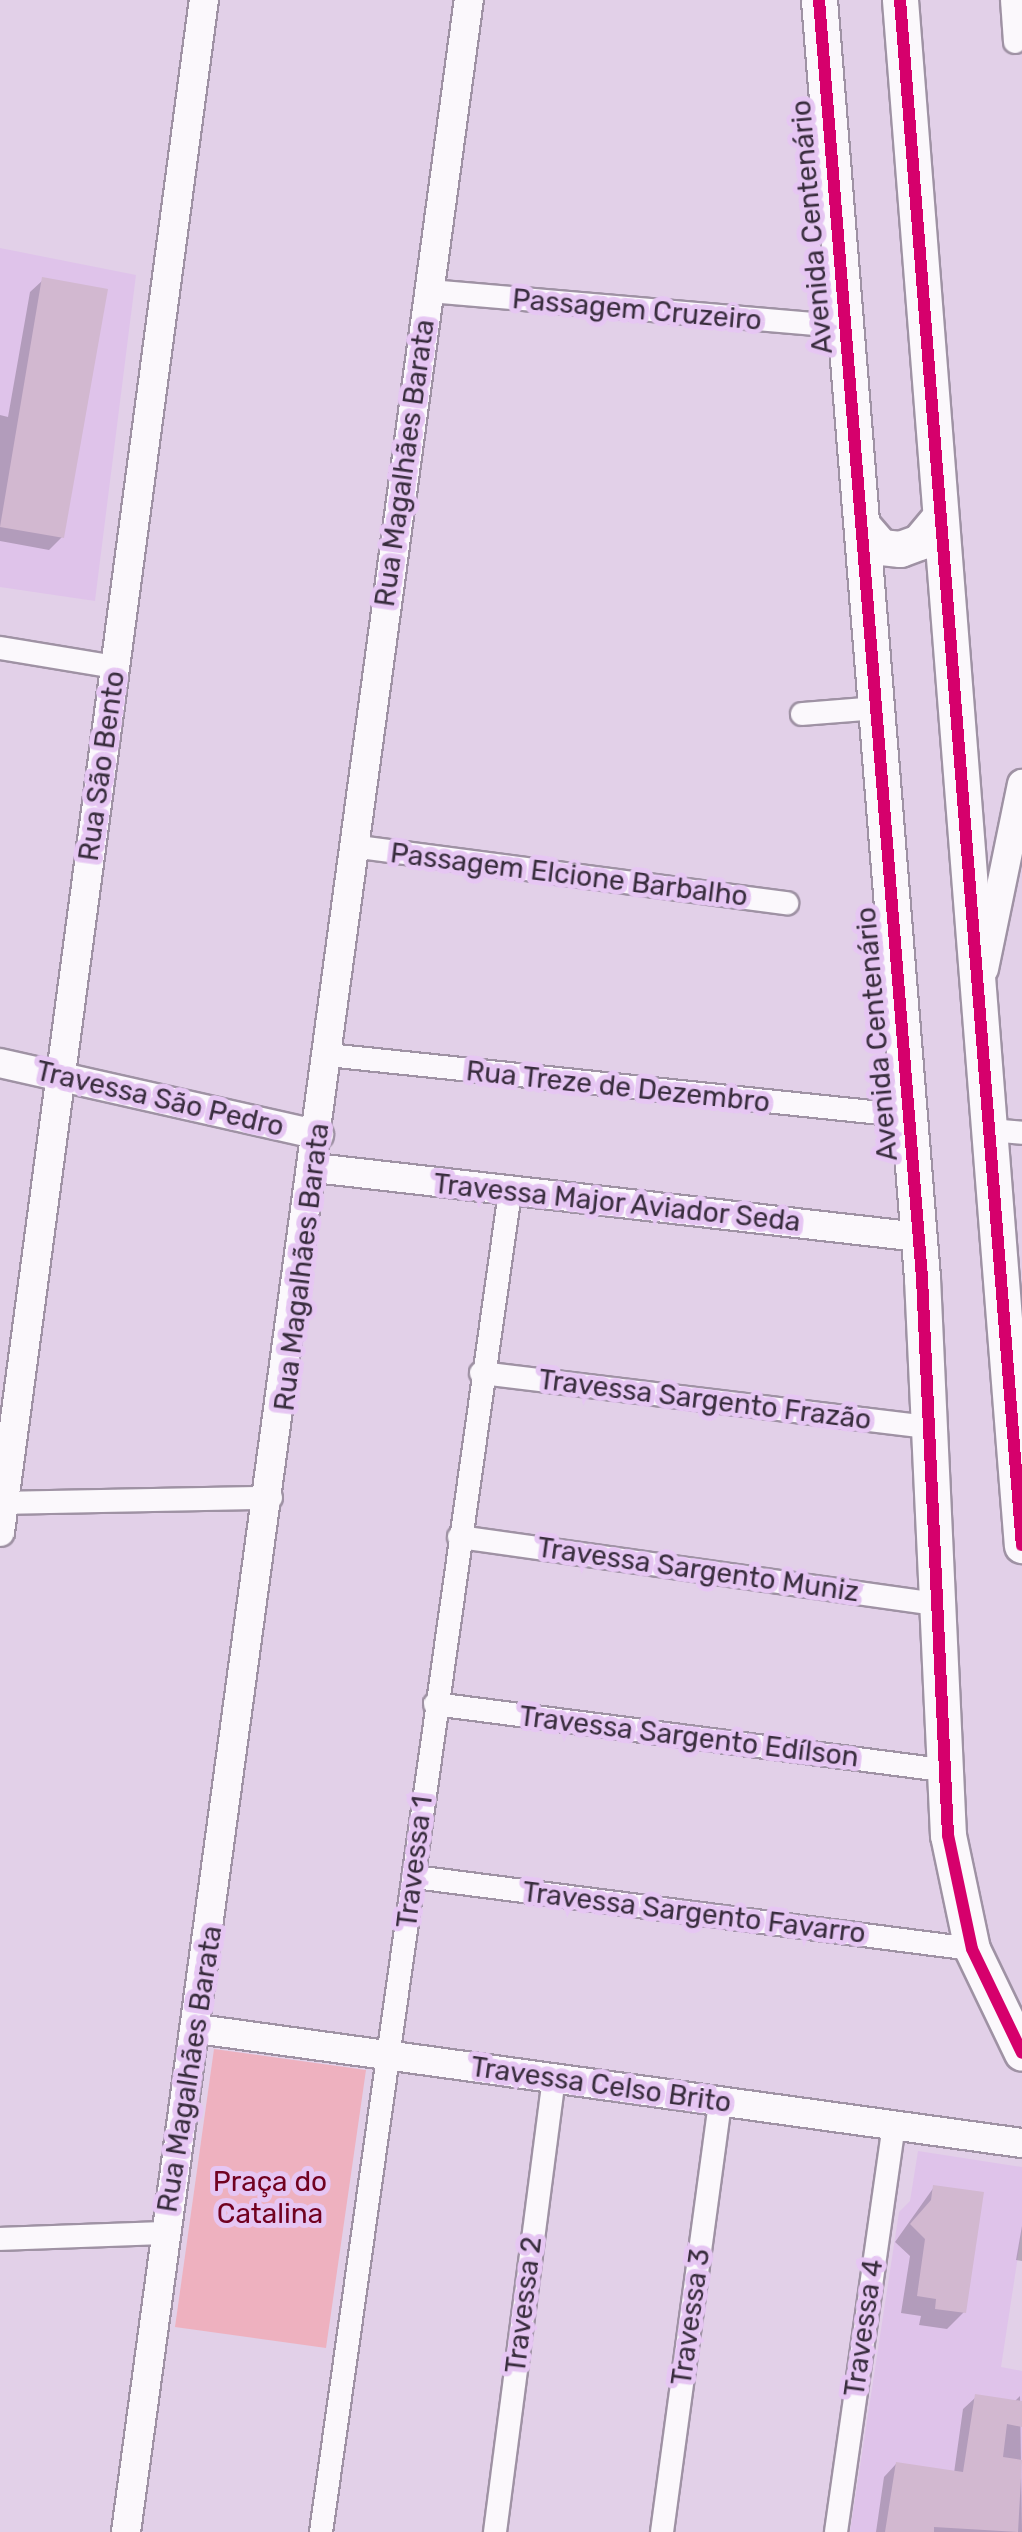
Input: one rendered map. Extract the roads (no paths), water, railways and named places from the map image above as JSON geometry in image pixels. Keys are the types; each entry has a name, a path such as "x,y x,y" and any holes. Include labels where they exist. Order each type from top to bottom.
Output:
{"main road":[{"name":"Avenida Centenário","path":"819,0 919,1237 942,1770 956,1886 972,1950 1022,2053"},
{"path":"900,0 936,522 979,990 1006,1131 1022,1544"},
{"path":"862,524 881,547 900,549 927,535 936,522"},
{"path":"868,594 884,570 903,564 922,566 942,581"}],"street":[{"name":"Rua São Bento","path":"0,1532 204,0"},
{"name":"Rua Magalhães Barata","path":"126,2532 271,1498 319,1136 352,846 469,0"},
{"path":"1012,0 1015,42"},
{"name":"Passagem Cruzeiro","path":"429,292 845,327"},
{"path":"0,648 115,667"},
{"path":"802,714 876,708"},
{"path":"979,990 1022,784"},
{"path":"966,832 984,856 1002,858 1010,851"},
{"name":"Passagem Elcione Barbalho","path":"352,846 787,903"},
{"name":"Rua Treze de Dezembro","path":"328,1055 909,1116"},
{"name":"Travessa São Pedro","path":"0,1063 319,1136"},
{"name":"Travessa Major Aviador Seda","path":"315,1168 919,1237"},
{"name":"Travessa 1","path":"321,2532 510,1192"},
{"name":"Travessa Sargento Frazão","path":"482,1373 929,1427"},
{"path":"2,1503 271,1498"},
{"name":"Travessa Sargento Muniz","path":"460,1537 937,1604"},
{"name":"Travessa Sargento Edílson","path":"435,1704 942,1770"},
{"name":"Travessa Sargento Favarro","path":"415,1876 972,1950"},
{"name":"Travessa Celso Brito","path":"198,2029 894,2125 1016,2137"},
{"name":"Travessa 2","path":"495,2532 554,2078"},
{"name":"Travessa 3","path":"662,2532 720,2101"},
{"name":"Travessa 4","path":"836,2532 894,2125"},
{"path":"0,2240 166,2232"}],"park label":[{"name":"Praça do Catalina","path":"270,2198"}]}
